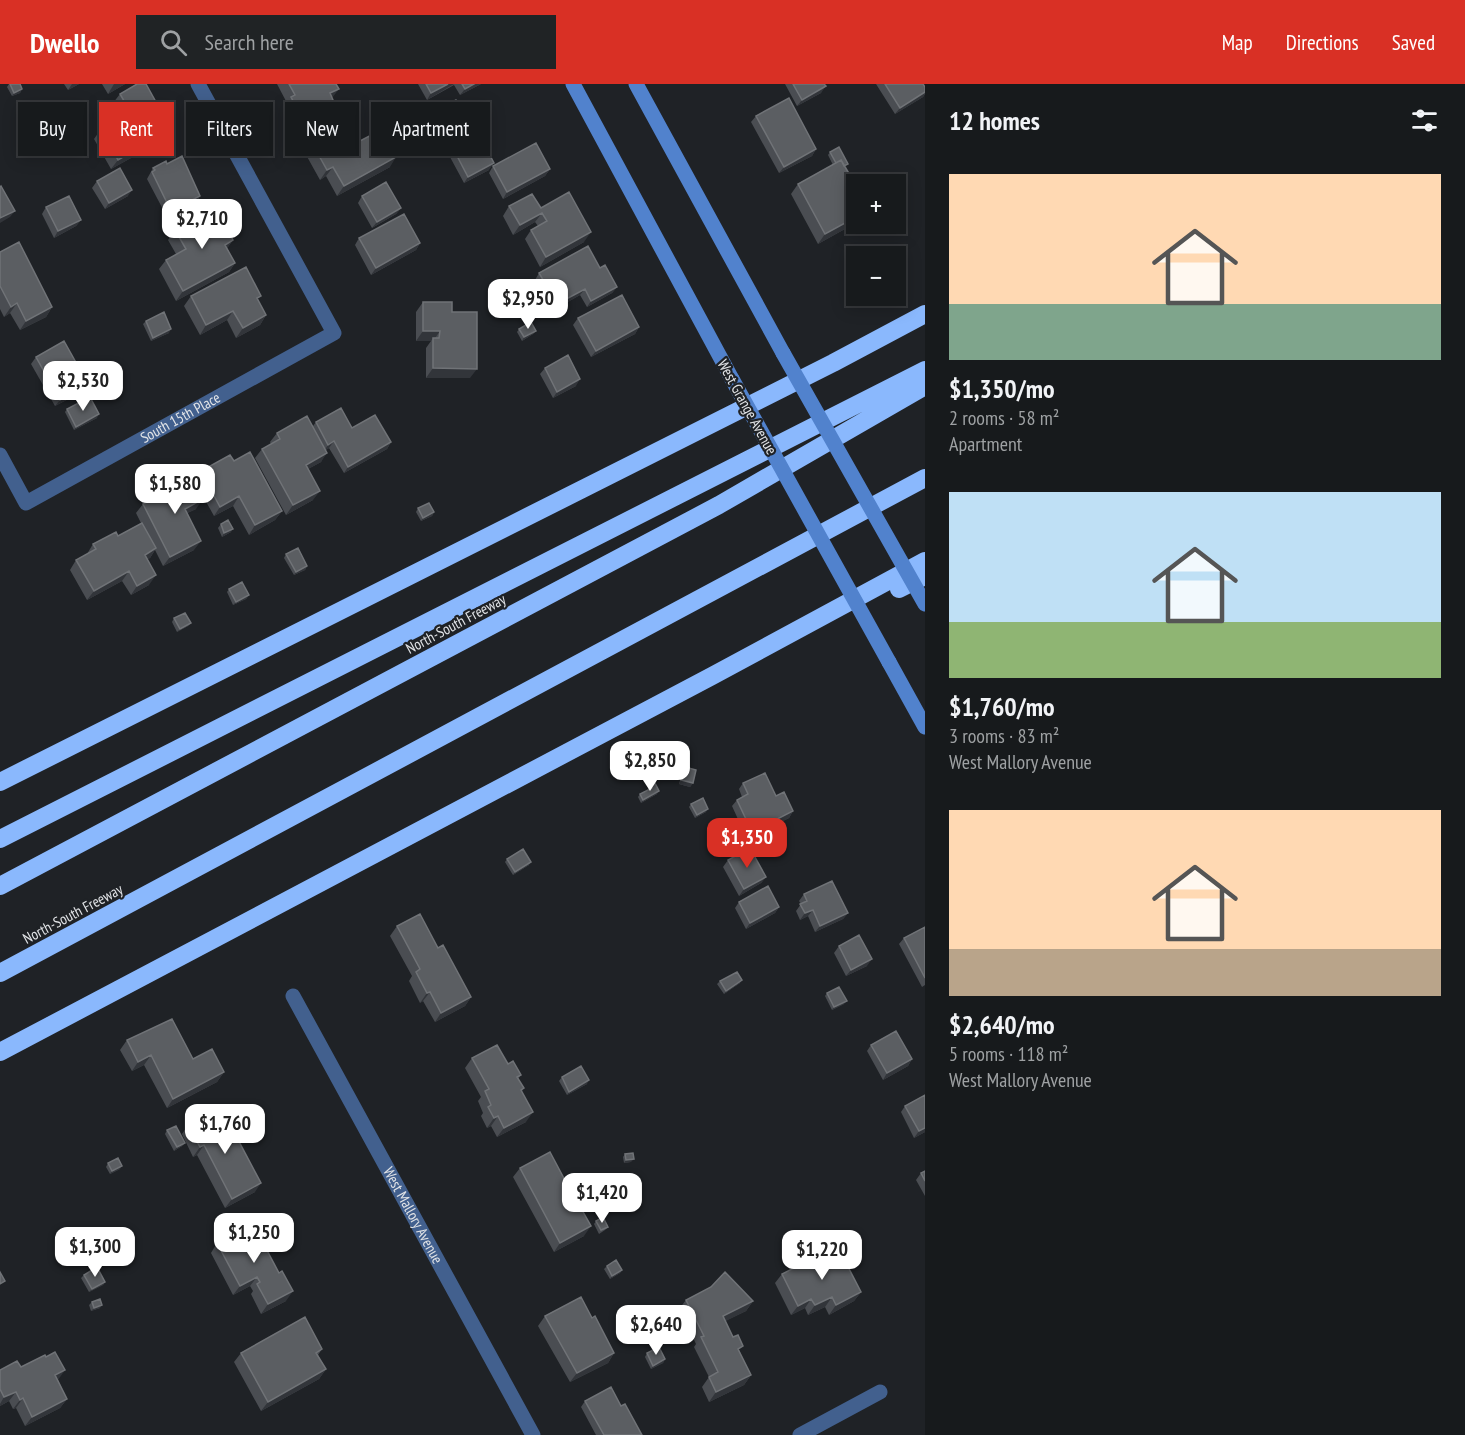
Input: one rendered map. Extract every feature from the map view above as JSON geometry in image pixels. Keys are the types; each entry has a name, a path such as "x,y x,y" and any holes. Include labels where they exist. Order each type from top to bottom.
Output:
{"highway":[{"path":"0,782 833,363 925,314"},
{"path":"0,839 925,370"},
{"name":"North-South Freeway","path":"0,886 719,505 925,386"},
{"name":"North-South Freeway","path":"0,973 925,478"},
{"path":"0,1052 925,561"},
{"path":"712,676 925,576"}],"street":[{"name":"South 15th Place","path":"0,455 26,503 334,333 198,84"},
{"name":"West Grange Avenue","path":"573,84 732,380 925,727"},
{"path":"636,84 783,353 925,604"},
{"name":"West Mallory Avenue","path":"293,996 534,1435"},
{"path":"800,1435 880,1392"}],"building":[{"path":"10,84 20,84 22,89 14,93"},
{"path":"137,84 146,84 156,102 125,102 120,94"},
{"path":"289,84 336,84 339,89 330,93 333,100 330,102 294,102 291,97 295,95"},
{"path":"426,84 448,84 431,93"},
{"path":"462,84 474,84 465,89"},
{"path":"793,84 824,84 826,86 802,100"},
{"path":"885,84 923,84 925,92 900,108"},
{"path":"789,98 816,149 784,167 756,116"},
{"path":"371,135 371,156 396,157 344,186 333,167 327,170 319,156 359,156 359,139 360,141"},
{"path":"536,143 550,169 507,192 493,166"},
{"path":"839,147 848,164 844,166 841,160 836,163 830,152"},
{"path":"182,156 200,196 171,211 152,172 155,170 153,168 166,161 167,164"},
{"path":"457,156 490,156 494,163 468,177"},
{"path":"841,160 849,174 846,174 846,222 825,234 798,184"},
{"path":"120,168 132,190 109,203 97,181"},
{"path":"386,182 401,208 377,222 362,196"},
{"path":"0,187 15,211 0,218"},
{"path":"569,192 591,232 546,257 531,230 547,221 542,213 520,225 509,206 532,194 541,208"},
{"path":"69,196 81,220 58,231 46,207"},
{"path":"215,208 233,240 225,245 235,263 183,291 166,260 186,249 175,230"},
{"path":"404,214 420,243 376,268 359,238"},
{"path":"19,242 52,307 26,321 17,303 11,307 0,286 0,252"},
{"path":"588,246 600,268 605,265 617,287 591,301 585,289 557,304 539,273"},
{"path":"246,267 261,296 257,298 266,315 243,328 233,311 206,325 191,296"},
{"path":"622,295 639,327 596,351 578,318"},
{"path":"423,302 452,302 452,312 477,312 477,369 433,368 433,338 439,338 440,331 423,331"},
{"path":"164,312 171,329 153,338 146,321"},
{"path":"531,322 536,331 524,337 519,329"},
{"path":"64,341 88,384 60,400 36,357"},
{"path":"568,355 580,379 557,392 545,368"},
{"path":"90,397 99,414 76,427 67,409"},
{"path":"341,408 352,428 375,415 391,442 348,467 334,441 328,445 316,422"},
{"path":"307,416 327,453 306,465 320,491 293,505 262,449 280,439 277,433"},
{"path":"250,452 282,511 255,525 239,496 220,507 201,471 230,455 234,461"},
{"path":"190,475 203,499 185,509 201,541 170,557 143,504 161,494 159,491"},
{"path":"429,503 434,512 423,518 418,508"},
{"path":"228,520 233,529 224,533 221,524"},
{"path":"142,523 156,548 145,555 156,575 137,586 129,571 94,591 76,560 96,549 93,544 116,532 118,536"},
{"path":"298,548 307,566 296,572 286,554"},
{"path":"242,582 249,595 236,602 229,589"},
{"path":"185,613 191,623 180,629 174,618"},
{"path":"685,767 696,770 693,783 681,780"},
{"path":"765,773 776,796 784,792 793,811 752,832 737,800 748,794 743,783"},
{"path":"655,783 659,791 643,800 640,794 652,788 651,785"},
{"path":"703,798 708,809 697,815 691,804"},
{"path":"750,848 766,877 744,889 728,860"},
{"path":"523,849 531,862 515,872 507,859"},
{"path":"832,881 848,913 820,926 813,910 805,913 800,904 807,901 804,894"},
{"path":"768,886 779,907 750,923 739,902"},
{"path":"420,914 438,948 443,945 471,997 441,1013 416,972 420,969 397,926"},
{"path":"925,927 925,978 904,938"},
{"path":"859,935 872,959 851,970 839,946"},
{"path":"737,972 742,980 726,991 720,981"},
{"path":"839,987 847,1001 834,1007 827,993"},
{"path":"172,1019 193,1059 212,1049 224,1072 173,1099 151,1055 138,1062 127,1040"},
{"path":"896,1031 912,1059 887,1073 871,1045"},
{"path":"497,1045 508,1064 513,1061 521,1075 517,1077 524,1088 521,1090 533,1112 504,1128 498,1116 494,1118 488,1107 491,1105 485,1091 489,1089 472,1058"},
{"path":"581,1066 589,1080 569,1092 562,1077"},
{"path":"925,1095 925,1128 919,1131 905,1106"},
{"path":"215,1111 229,1137 235,1134 261,1183 232,1199 204,1145 200,1147 188,1125"},
{"path":"176,1126 185,1143 177,1147 167,1130"},
{"path":"550,1152 567,1184 579,1178 589,1195 577,1201 591,1226 560,1243 520,1168"},
{"path":"633,1153 634,1159 626,1160 625,1154"},
{"path":"118,1158 122,1166 112,1171 108,1163"},
{"path":"603,1217 608,1227 601,1230 596,1221"},
{"path":"253,1224 279,1273 282,1271 293,1291 268,1304 257,1284 260,1282 257,1277 240,1286 217,1243"},
{"path":"800,1247 808,1255 800,1263 792,1255"},
{"path":"830,1250 836,1263 844,1259 861,1292 836,1305 832,1297 815,1305 811,1299 798,1306 782,1274"},
{"path":"616,1260 622,1270 612,1276 607,1266"},
{"path":"97,1267 105,1282 92,1289 84,1275"},
{"path":"0,1272 5,1281 0,1284"},
{"path":"725,1272 753,1301 723,1316 733,1337 738,1335 743,1346 738,1349 751,1375 716,1392 709,1377 718,1372 701,1337 704,1336 686,1300 711,1287"},
{"path":"581,1297 592,1318 595,1316 614,1353 577,1373 545,1316"},
{"path":"100,1299 102,1305 94,1308 92,1302"},
{"path":"305,1317 322,1349 316,1353 326,1369 268,1402 241,1353"},
{"path":"659,1347 665,1359 653,1366 647,1353"},
{"path":"55,1352 65,1370 55,1375 67,1399 32,1417 23,1398 20,1400 16,1392 4,1397 0,1389 0,1370 17,1361 21,1367"},
{"path":"611,1387 621,1406 625,1404 642,1435 604,1435 585,1401"}]}
